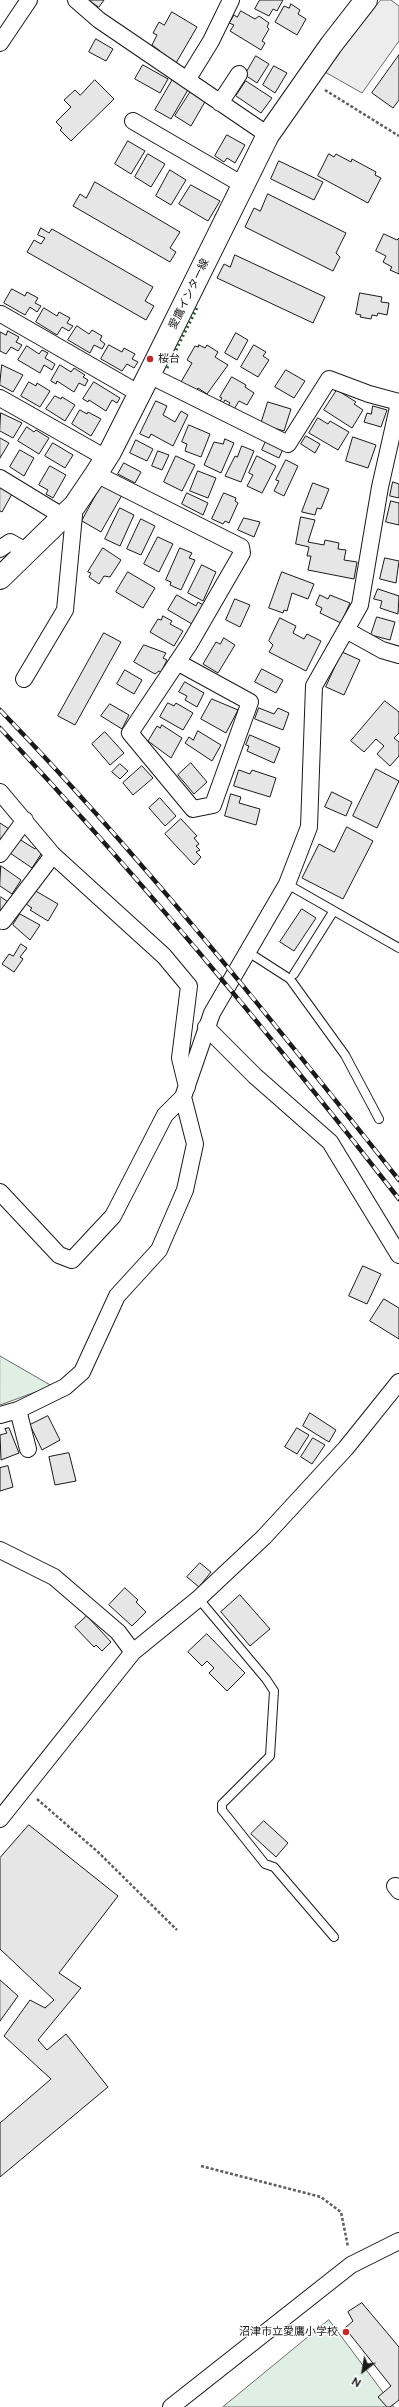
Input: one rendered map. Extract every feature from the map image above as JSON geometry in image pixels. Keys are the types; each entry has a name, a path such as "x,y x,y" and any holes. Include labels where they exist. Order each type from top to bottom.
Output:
{"main road":[{"name":"愛鷹インター線","path":"0,578 9,544 69,511 101,466 140,394 268,135 306,79 366,0"}],"street":[{"path":"0,43 29,0"},
{"path":"76,0 99,20 268,135"},
{"path":"188,80 211,41 231,0"},
{"path":"220,103 239,74"},
{"path":"133,121 243,185"},
{"path":"1,314 140,394"},
{"path":"0,1192 59,1255 72,1260 113,1216 165,1115 185,1092 206,1027 287,884 309,827 314,686 360,605 394,443 399,402 368,394 329,379 288,444 149,374"},
{"path":"0,398 101,466 241,547 242,553 232,572 177,662 130,733 192,809 213,806 250,702 177,662"},
{"path":"0,478 69,511 65,610 24,679"},
{"path":"346,630 382,650 399,655"},
{"path":"0,792 53,855 164,956 188,986 180,1058 195,1144 185,1190 159,1250 117,1296 82,1372 64,1387 18,1410 0,1415"},
{"path":"0,854 25,820"},
{"path":"3,921 53,855"},
{"path":"206,1027 255,1076 330,1142 399,1255"},
{"path":"0,1819 133,1652 198,1598 264,1537 346,1448 399,1382"},
{"path":"18,1410 28,1449"},
{"path":"0,1550 54,1577 118,1632 133,1652"},
{"path":"171,2407 351,2266 399,2242"}],"lane":[{"path":"287,884 333,912 399,948"},
{"path":"294,974 333,912"},
{"path":"248,952 290,979 345,1055 379,1119"},
{"path":"198,1598 266,1679 274,1691 270,1756 222,1804 222,1810 265,1864 274,1867 334,1937"}],"path":[{"path":"306,79 399,136"},
{"path":"25,1788 98,1852 177,1930"},
{"path":"201,2166 321,2197 341,2212 351,2266"}],"green space":[{"path":"0,1356 52,1386 0,1405"},
{"path":"329,2320 394,2407 223,2407"}],"shaded area":[{"path":"381,0 391,0 399,6 399,41 362,93 325,72"}],"building":[{"path":"89,0 104,0 99,7"},
{"path":"260,0 283,0 277,11 273,9 269,16 255,9"},
{"path":"291,4 300,10 298,14 306,19 297,35 275,22 284,6 289,8"},
{"path":"241,11 255,19 259,16 269,23 267,27 269,29 262,41 265,43 261,50 230,31 234,25 229,23 234,15 237,17"},
{"path":"172,12 197,27 176,63 159,53 160,51 152,45 157,35 153,33 159,22 164,25"},
{"path":"96,39 113,49 106,61 89,52"},
{"path":"399,55 399,100 393,108 372,93"},
{"path":"256,56 269,64 257,83 245,75"},
{"path":"143,65 168,79 160,93 135,79"},
{"path":"274,66 287,73 275,93 263,85"},
{"path":"173,79 189,88 171,119 155,110"},
{"path":"95,80 114,99 71,141 60,130 62,128 56,122 71,107 64,100 75,90 80,95"},
{"path":"246,81 272,98 261,113 236,96"},
{"path":"191,91 206,100 191,126 175,116"},
{"path":"227,135 245,145 235,163 227,158 224,162 215,156"},
{"path":"128,141 145,151 131,174 115,164"},
{"path":"148,154 165,164 151,187 135,177"},
{"path":"329,154 334,157 336,154 351,162 352,159 376,172 375,175 381,178 368,203 318,176"},
{"path":"279,161 323,182 314,200 271,179"},
{"path":"170,170 186,180 171,205 156,196"},
{"path":"95,182 180,232 170,248 176,252 170,262 73,206 80,194 86,198"},
{"path":"191,185 220,201 208,221 179,204"},
{"path":"268,194 346,233 336,253 340,257 333,271 245,227 254,208 260,211"},
{"path":"41,228 49,233 52,229 153,287 145,301 154,306 146,320 27,252 34,240 41,244 45,238 38,235"},
{"path":"384,234 397,240 399,238 399,274 390,270 392,267 383,262 386,256 376,251"},
{"path":"235,255 325,297 313,323 217,278 224,264 230,267"},
{"path":"12,289 25,296 27,292 38,298 35,303 41,306 37,312 30,307 25,315 4,303"},
{"path":"360,293 382,297 381,302 389,303 387,315 378,313 377,316 372,315 371,319 360,317 361,315 356,314"},
{"path":"44,308 57,316 59,312 70,318 67,323 73,326 69,331 62,327 57,335 36,322"},
{"path":"77,326 89,334 92,330 102,336 100,340 105,344 102,349 94,345 90,353 68,340"},
{"path":"8,331 19,337 16,342 22,345 18,351 11,347 6,354 0,351 0,332 6,335"},
{"path":"236,333 248,340 237,360 225,353"},
{"path":"109,345 122,352 124,348 135,354 132,359 138,362 134,368 127,364 122,371 101,359"},
{"path":"199,345 205,348 207,345 218,352 215,357 228,365 207,394 198,388 196,391 181,382 192,363 187,360 195,346 198,347"},
{"path":"254,345 266,352 263,356 269,360 258,377 241,367"},
{"path":"27,346 39,354 42,350 48,353 45,358 55,364 52,370 44,365 40,373 18,360"},
{"path":"2,365 23,375 13,392 0,385"},
{"path":"60,365 71,372 74,368 85,375 83,377 88,380 85,386 79,383 74,392 57,381 56,384 51,381"},
{"path":"286,370 305,381 294,398 275,387"},
{"path":"232,377 246,385 245,387 254,393 247,405 239,401 233,411 227,407 230,403 225,400 222,405 219,403 222,398 220,397"},
{"path":"29,382 36,386 37,383 50,391 40,407 21,396"},
{"path":"94,382 120,398 117,403 112,400 106,411 89,400 88,402 83,399"},
{"path":"337,390 356,402 354,404 363,410 352,428 324,410"},
{"path":"55,396 61,399 62,397 75,405 65,421 46,409"},
{"path":"156,401 167,406 163,415 175,422 181,411 188,415 173,446 151,434 149,438 140,434"},
{"path":"268,402 291,409 284,431 261,424"},
{"path":"373,406 387,410 381,427 364,422 367,413 371,414"},
{"path":"80,410 87,414 88,412 101,419 91,436 72,424"},
{"path":"1,413 22,423 13,438 0,431"},
{"path":"318,418 328,424 330,421 349,432 338,450 309,433"},
{"path":"189,425 210,434 201,457 185,451 187,444 182,442"},
{"path":"27,427 34,432 36,430 49,438 39,454 18,441"},
{"path":"306,436 320,444 315,453 301,444"},
{"path":"353,437 376,445 368,468 346,461"},
{"path":"0,438 9,443 0,458"},
{"path":"225,439 234,443 221,473 204,465 214,442 223,444"},
{"path":"136,440 153,449 147,461 130,453"},
{"path":"266,441 283,449 279,458 262,450"},
{"path":"53,443 73,455 65,468 45,456"},
{"path":"242,446 254,451 241,482 225,476"},
{"path":"20,450 34,458 24,476 10,467"},
{"path":"158,451 169,455 162,470 152,466"},
{"path":"176,456 195,465 182,491 164,482"},
{"path":"257,456 276,466 262,493 247,486 253,475 249,473"},
{"path":"286,460 298,466 284,496 274,491 279,481 276,480"},
{"path":"124,463 141,472 135,483 118,474"},
{"path":"50,466 66,475 53,498 46,494 48,490 39,485"},
{"path":"198,471 216,478 208,498 190,491"},
{"path":"393,482 399,484 399,498 390,496"},
{"path":"313,483 329,489 321,509 317,508 315,515 302,512"},
{"path":"102,484 122,495 101,532 82,521"},
{"path":"0,487 12,494 2,512 0,511"},
{"path":"187,493 208,503 203,515 182,504"},
{"path":"224,493 236,498 235,501 238,503 229,523 225,521 223,524 212,519"},
{"path":"391,501 399,503 399,525 386,522"},
{"path":"120,508 134,515 120,546 105,539"},
{"path":"301,517 315,520 308,542 324,545 325,540 339,543 338,549 346,550 344,560 357,562 354,579 308,570 311,556 307,556 309,547 296,544"},
{"path":"244,518 260,522 254,537 238,530"},
{"path":"141,519 155,526 141,555 127,549"},
{"path":"158,537 173,544 159,572 144,564"},
{"path":"103,548 121,560 110,577 104,576 99,584 89,577 91,573 88,572"},
{"path":"180,548 192,553 189,558 195,560 181,590 170,585 171,582 166,580"},
{"path":"385,558 399,561 396,583 380,579"},
{"path":"202,565 216,572 203,601 188,593"},
{"path":"128,572 155,588 143,608 116,592"},
{"path":"282,572 314,584 308,599 292,593 287,611 284,610 283,613 269,608"},
{"path":"378,589 399,596 398,614 380,608 382,601 374,599"},
{"path":"177,595 196,606 198,602 203,605 192,624 168,610"},
{"path":"320,595 328,599 330,595 350,603 341,623 320,613 322,608 316,605"},
{"path":"235,599 250,605 240,627 226,620"},
{"path":"163,616 172,621 170,624 183,631 174,646 150,632 158,619 161,620"},
{"path":"377,617 395,622 390,640 371,635"},
{"path":"280,618 296,626 293,633 304,639 307,634 321,641 306,671 269,652 273,645 269,641"},
{"path":"104,633 121,642 75,725 58,716"},
{"path":"224,638 235,645 218,673 203,664 216,642 220,644"},
{"path":"144,645 166,653 163,658 167,660 161,672 159,671 155,674 134,662"},
{"path":"342,652 360,660 344,695 326,687"},
{"path":"262,669 283,680 276,693 255,682"},
{"path":"125,670 142,680 134,694 117,684"},
{"path":"185,682 204,693 197,707 185,700 187,696 179,692"},
{"path":"212,699 238,710 226,733 201,719"},
{"path":"385,701 399,712 399,733 394,738 399,742 399,756 390,766 377,754 384,746 376,739 364,752 351,741"},
{"path":"168,703 174,706 176,703 193,713 183,730 160,717"},
{"path":"110,704 129,715 122,729 101,716"},
{"path":"259,708 274,714 278,708 289,713 283,730 255,719"},
{"path":"162,725 182,738 171,758 148,741 157,726 160,728"},
{"path":"198,731 221,745 212,761 185,743 189,737 193,740"},
{"path":"105,732 124,753 110,765 92,744"},
{"path":"250,735 280,748 274,763 247,751 249,746 246,745"},
{"path":"191,763 207,782 194,794 178,775"},
{"path":"120,764 128,771 120,779 112,772"},
{"path":"142,766 153,778 133,795 123,783"},
{"path":"376,769 399,781 377,828 353,816"},
{"path":"239,770 250,774 252,770 276,778 270,797 234,786"},
{"path":"332,792 352,802 346,816 325,807"},
{"path":"231,794 241,797 239,803 260,809 256,825 225,816"},
{"path":"160,798 176,816 165,826 149,808"},
{"path":"181,819 197,836 194,838 199,844 196,846 200,850 196,852 201,857 194,865 165,834"},
{"path":"0,823 9,829 0,842"},
{"path":"347,827 373,841 343,899 302,878 319,844 334,852"},
{"path":"19,839 35,849 36,846 43,851 32,868 10,853"},
{"path":"1,866 21,880 12,894 0,886"},
{"path":"34,890 58,904 48,921 30,910 32,908 26,904"},
{"path":"1,897 8,902 0,913 0,898"},
{"path":"302,909 316,918 294,951 280,942"},
{"path":"20,914 40,925 30,940 13,925"},
{"path":"21,944 27,948 20,957 23,959 14,972 2,964 9,954 13,956"},
{"path":"363,1266 381,1274 367,1304 349,1296"},
{"path":"384,1299 399,1308 399,1339 370,1321"},
{"path":"310,1413 336,1430 329,1442 303,1426"},
{"path":"48,1416 60,1440 42,1450 30,1425"},
{"path":"9,1428 19,1453 1,1460 0,1435 7,1433 5,1429"},
{"path":"297,1428 309,1435 297,1454 285,1447"},
{"path":"313,1438 325,1445 312,1464 301,1457"},
{"path":"69,1453 76,1481 55,1485 49,1457"},
{"path":"8,1466 13,1487 0,1491 0,1468"},
{"path":"200,1563 211,1572 199,1587 187,1577"},
{"path":"125,1588 138,1600 136,1602 146,1612 132,1626 109,1605"},
{"path":"240,1595 270,1629 250,1646 221,1612"},
{"path":"87,1616 111,1642 102,1651 96,1645 94,1647 75,1627"},
{"path":"207,1634 245,1673 227,1691 209,1673 214,1668 207,1661 202,1666 188,1652"},
{"path":"264,1821 288,1843 276,1857 251,1834"},
{"path":"29,1825 118,1896 59,1973 81,1988 38,2040 47,2050 66,2034 108,2087 0,2177 0,2123 51,2079 4,2036 30,2000 45,2008 54,2000 0,1949 0,1858"},
{"path":"0,1980 18,1996 0,2021"},
{"path":"362,2303 399,2347 399,2400 390,2407 387,2407 378,2397 391,2386 345,2328 353,2321 348,2312"}],"railway":[{"path":"0,710 105,823 155,881 303,1059 399,1180"},
{"path":"0,728 104,842 205,959 303,1078 399,1199"}],"hedge":[{"path":"167,368 198,306"}],"place":[{"name":"桜台","path":"150,359"},
{"name":"沼津市立愛鷹小学校","path":"346,2332"}]}
